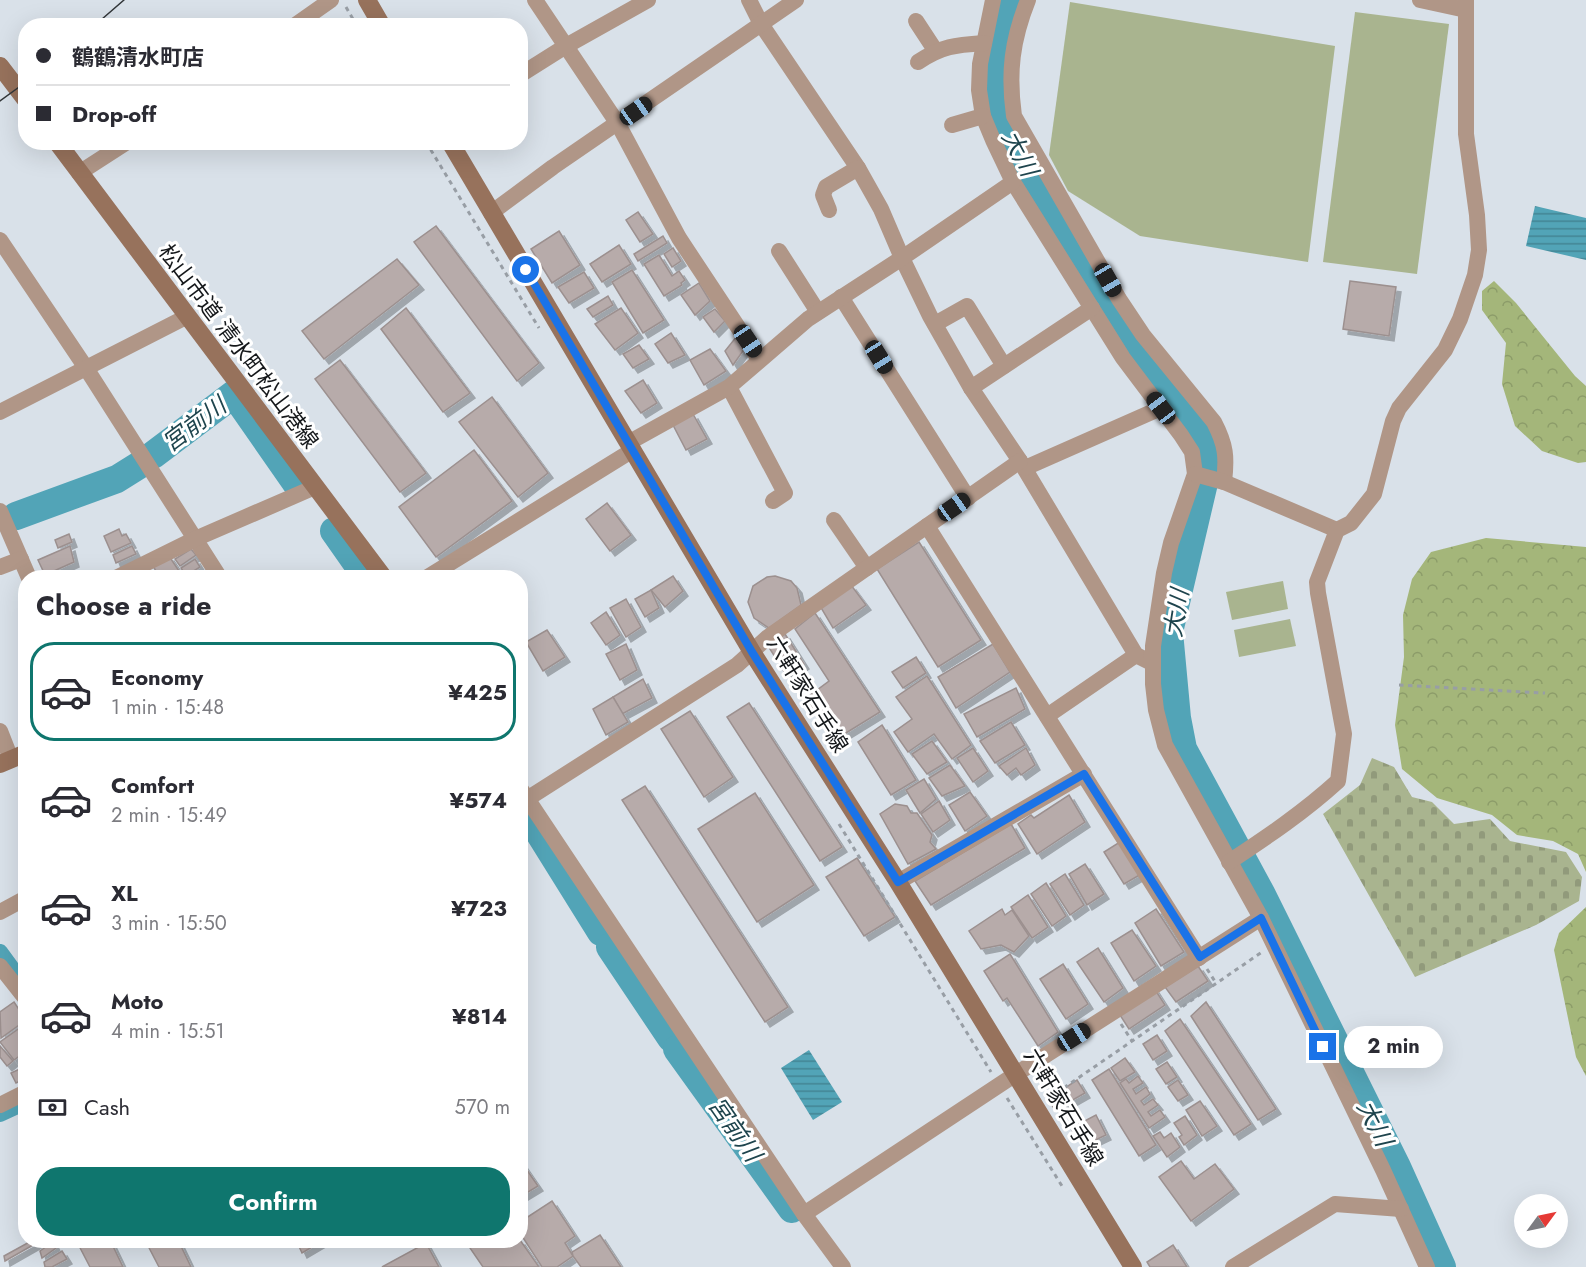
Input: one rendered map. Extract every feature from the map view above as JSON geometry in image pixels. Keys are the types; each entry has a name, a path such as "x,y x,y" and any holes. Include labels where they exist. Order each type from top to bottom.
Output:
{"main road":[{"path":"367,0 377,18"},
{"path":"0,66 18,90"},
{"name":"松山市道 清水町松山港線","path":"63,150 378,570"},
{"name":"六軒家石手線","path":"455,150 752,652 898,882 1133,1267"}],"street":[{"path":"305,18 331,0"},
{"path":"535,0 618,124 679,238 759,358"},
{"path":"528,70 648,0"},
{"path":"749,0 761,24 858,168 881,209 934,324 971,388 1022,465 1136,656 1152,663"},
{"path":"491,213 553,167 796,0"},
{"path":"993,0 980,64 979,90 983,116 1002,161 1123,358 1192,452 1198,474 1171,543 1164,573 1152,663 1156,710 1165,745 1261,918 1427,1267"},
{"path":"1028,0 1012,51 1011,93 1014,116 1119,299 1143,335 1214,422 1221,435 1227,458 1222,481"},
{"path":"1230,861 1250,850 1309,807 1338,781 1344,734 1317,582 1337,530 1351,523 1374,494 1393,421 1399,408 1445,350 1460,319 1475,275 1479,250 1477,215 1466,134 1466,5 1420,0"},
{"path":"916,21 935,50"},
{"path":"918,62 935,50 955,45 984,43"},
{"path":"952,125 983,116"},
{"path":"79,173 115,150"},
{"path":"829,210 823,195 826,187 858,168"},
{"path":"438,570 630,446 729,387 759,358 818,312 1013,182"},
{"path":"0,240 86,368 215,570"},
{"path":"779,251 818,312"},
{"path":"841,297 968,498"},
{"path":"934,324 967,306 1004,366"},
{"path":"971,388 1092,308"},
{"path":"0,412 188,316"},
{"path":"729,387 785,493 772,501"},
{"path":"528,791 737,665 768,637 968,498 1022,465 1161,408"},
{"path":"1198,474 1222,481 1337,530"},
{"path":"132,570 195,539 315,487"},
{"path":"0,511 26,570"},
{"path":"834,520 867,568"},
{"path":"927,526 1200,957"},
{"path":"0,567 21,559"},
{"path":"1047,716 1136,656"},
{"path":"0,731 12,759"},
{"path":"898,882 1084,774"},
{"path":"528,799 804,1214 843,1267"},
{"path":"0,912 18,902"},
{"path":"804,1214 1016,1074 1261,918"},
{"path":"0,966 18,989"},
{"path":"0,1105 18,1096"},
{"path":"1233,1267 1335,1204 1401,1209"}],"path":[{"path":"342,0 352,18"},
{"path":"1399,685 1545,693"},
{"path":"1048,1099 1273,944"}],"green space":[{"path":"1070,2 1335,46 1308,262 1140,236 1068,191 1049,155"},
{"path":"1355,12 1449,24 1417,274 1323,262"},
{"path":"1494,281 1516,303 1575,376 1586,386 1586,462 1578,463 1542,451 1515,426 1502,384 1506,343 1482,310 1482,291"},
{"path":"1486,538 1586,547 1586,872 1578,854 1553,841 1517,835 1492,815 1437,798 1402,769 1395,725 1404,657 1403,615 1412,579 1431,552"},
{"path":"1283,581 1288,609 1232,620 1226,592"},
{"path":"1290,619 1296,646 1239,657 1234,630"},
{"path":"1372,758 1394,767 1412,797 1432,802 1454,824 1490,819 1510,841 1566,852 1582,877 1579,901 1536,925 1415,977 1323,814 1360,785"},
{"path":"1586,907 1586,1076 1576,1057 1554,950 1559,933"}],"water":[{"path":"1535,206 1586,218 1586,260 1526,246"},
{"path":"809,1050 842,1102 813,1120 781,1068"}],"building":[{"path":"638,212 653,234 640,242 626,220"},
{"path":"436,226 539,363 517,381 414,242"},
{"path":"559,231 580,265 552,283 531,249"},
{"path":"663,236 667,243 638,261 634,254"},
{"path":"619,245 631,264 602,282 590,264"},
{"path":"673,248 681,261 672,267 664,254"},
{"path":"659,255 672,276 679,271 685,280 681,283 682,285 664,296 644,264"},
{"path":"397,259 419,285 324,359 302,331"},
{"path":"632,270 664,320 643,333 612,282"},
{"path":"584,272 594,288 569,303 558,287"},
{"path":"1350,281 1396,287 1389,336 1343,329"},
{"path":"699,283 710,301 695,315 681,295"},
{"path":"608,296 613,305 593,317 587,309"},
{"path":"406,308 470,393 443,412 381,329"},
{"path":"621,308 638,333 615,350 595,324"},
{"path":"715,309 725,321 714,332 703,317"},
{"path":"671,333 685,355 668,363 655,344"},
{"path":"737,336 745,348 733,365 725,351"},
{"path":"639,345 649,359 633,368 623,354"},
{"path":"710,349 726,371 704,385 690,360"},
{"path":"340,360 426,473 400,492 315,379"},
{"path":"643,380 657,403 641,413 625,391"},
{"path":"492,397 548,473 518,497 459,422"},
{"path":"693,414 707,439 686,450 673,425"},
{"path":"474,450 512,501 436,557 399,507"},
{"path":"607,503 631,535 610,551 586,519"},
{"path":"119,529 122,536 126,534 131,543 111,552 104,536"},
{"path":"69,534 72,542 58,548 55,540"},
{"path":"919,542 981,640 938,667 877,569"},
{"path":"70,546 74,562 56,570 43,570 38,560"},
{"path":"132,546 136,554 116,563 113,555"},
{"path":"191,549 196,555 180,566 175,559"},
{"path":"169,556 178,570 155,570 153,566"},
{"path":"195,559 200,567 195,570 182,570 181,568"},
{"path":"673,576 683,591 665,607 651,590"},
{"path":"775,576 791,581 797,588 801,605 769,628 754,618 748,602 753,586 767,577"},
{"path":"851,585 866,605 833,628 820,606"},
{"path":"651,590 659,608 645,617 635,599"},
{"path":"626,599 641,627 626,637 610,608"},
{"path":"606,612 620,635 606,645 591,623"},
{"path":"815,613 880,712 833,741 805,699 829,681 795,629"},
{"path":"547,630 565,657 543,671 528,645 528,641"},
{"path":"785,634 804,664 787,676 768,646"},
{"path":"626,644 637,670 620,680 606,654"},
{"path":"993,644 1010,672 956,708 938,677"},
{"path":"916,657 926,673 903,688 892,672"},
{"path":"927,676 971,745 952,759 934,734 908,752 894,732 912,719 896,697"},
{"path":"643,679 652,698 622,714 613,697"},
{"path":"1016,688 1025,709 977,737 964,714"},
{"path":"613,697 628,722 606,735 593,709"},
{"path":"749,703 842,847 820,861 727,717"},
{"path":"690,711 733,777 704,797 661,729"},
{"path":"1011,722 1025,745 995,763 980,741"},
{"path":"882,725 916,780 891,795 858,742"},
{"path":"932,741 947,762 927,774 912,754"},
{"path":"973,748 988,771 973,782 957,758"},
{"path":"1026,748 1035,765 1021,775 1016,768 1007,775 999,766"},
{"path":"950,765 965,786 942,796 929,778"},
{"path":"924,779 936,799 920,813 906,790"},
{"path":"645,786 788,1007 765,1022 622,800"},
{"path":"970,792 987,816 965,831 949,805"},
{"path":"755,793 814,885 757,922 698,829"},
{"path":"1069,795 1085,822 1037,854 1018,824 1031,815 1034,818"},
{"path":"939,801 950,820 933,832 921,814"},
{"path":"895,804 907,806 911,813 917,813 932,835 930,842 936,849 908,864 880,814"},
{"path":"1011,824 1025,848 931,905 915,881"},
{"path":"1123,840 1143,873 1124,884 1104,852"},
{"path":"857,858 895,917 864,936 826,877"},
{"path":"1085,864 1104,894 1087,905 1069,874"},
{"path":"1065,874 1084,905 1070,915 1050,884"},
{"path":"1046,883 1066,916 1052,926 1031,894"},
{"path":"1028,895 1048,927 1032,938 1011,907"},
{"path":"1002,909 1005,915 1012,910 1029,936 1014,952 1001,945 981,949 969,931"},
{"path":"1156,909 1184,952 1161,966 1135,923"},
{"path":"1132,930 1156,966 1134,981 1111,943"},
{"path":"1098,948 1123,988 1104,1002 1077,962"},
{"path":"1010,954 1058,1032 1038,1046 1007,998 1003,1001 984,971"},
{"path":"1063,964 1088,1004 1066,1019 1040,979"},
{"path":"1198,966 1208,981 1176,1002 1165,987"},
{"path":"1154,988 1165,1005 1129,1029 1118,1012"},
{"path":"14,1002 18,1008 18,1026 1,1038 0,1012"},
{"path":"1206,1002 1276,1109 1258,1120 1191,1016"},
{"path":"1180,1019 1251,1124 1234,1135 1165,1031"},
{"path":"18,1029 18,1057 14,1060 0,1042"},
{"path":"1157,1035 1167,1051 1153,1060 1143,1044"},
{"path":"0,1046 13,1061 7,1066 0,1057"},
{"path":"1125,1058 1135,1072 1120,1081 1111,1068"},
{"path":"1167,1062 1177,1077 1166,1084 1156,1069"},
{"path":"1109,1069 1156,1145 1139,1156 1092,1080"},
{"path":"18,1070 18,1082 16,1083 11,1073"},
{"path":"1138,1076 1143,1083 1133,1089 1136,1094 1146,1087 1150,1094 1141,1101 1144,1105 1153,1099 1158,1105 1148,1112 1151,1116 1160,1110 1165,1117 1149,1128 1120,1083 1126,1079 1129,1083"},
{"path":"1077,1080 1085,1093 1055,1110 1048,1099"},
{"path":"1178,1080 1188,1095 1178,1101 1168,1087"},
{"path":"1200,1101 1217,1126 1202,1136 1186,1110"},
{"path":"1096,1115 1106,1135 1083,1146 1080,1135 1076,1138 1071,1128"},
{"path":"1185,1116 1197,1135 1184,1145 1179,1137 1182,1135 1174,1123"},
{"path":"1160,1132 1164,1138 1171,1133 1180,1147 1167,1157 1153,1136"},
{"path":"1181,1161 1194,1179 1215,1164 1234,1189 1191,1221 1159,1177"},
{"path":"528,1172 538,1186 528,1192"},
{"path":"552,1201 575,1236 565,1243 573,1256 557,1267 542,1267 528,1245 528,1217"},
{"path":"600,1235 621,1267 581,1267 573,1256 572,1252"},
{"path":"1173,1245 1187,1267 1150,1267 1147,1262"},
{"path":"18,1248 28,1248 5,1261 4,1256"},
{"path":"44,1248 56,1248 42,1258 40,1251"},
{"path":"80,1248 114,1248 123,1267 90,1267"},
{"path":"149,1248 182,1248 191,1267 159,1267"},
{"path":"300,1248 310,1248 302,1253"},
{"path":"417,1248 429,1248 439,1267 382,1267"},
{"path":"470,1248 526,1248 539,1267 483,1267"},
{"path":"62,1251 67,1259 52,1267 45,1267 44,1262"}],"waterway":[{"name":"大川","path":"1011,0 998,69 1003,125 1068,239 1142,359 1203,433 1211,453 1169,632 1177,718 1183,749 1262,895 1397,1167 1442,1267"},
{"name":"宮前川","path":"153,455 234,394 296,483"},
{"name":"宮前川","path":"16,516 117,479 141,464"},
{"name":"宮前川","path":"334,531 361,570"},
{"name":"宮前川","path":"528,815 601,932"},
{"name":"宮前川","path":"610,947 671,1038"},
{"path":"0,952 18,977"},
{"name":"宮前川","path":"677,1049 792,1209"},
{"path":"0,1114 18,1106"}],"tram line":[{"path":"103,18 124,0"},
{"path":"0,101 18,88"}],"route":[{"path":"526,270 752,652 898,882 1084,774 1200,957 1261,918 1323,1047"}]}
